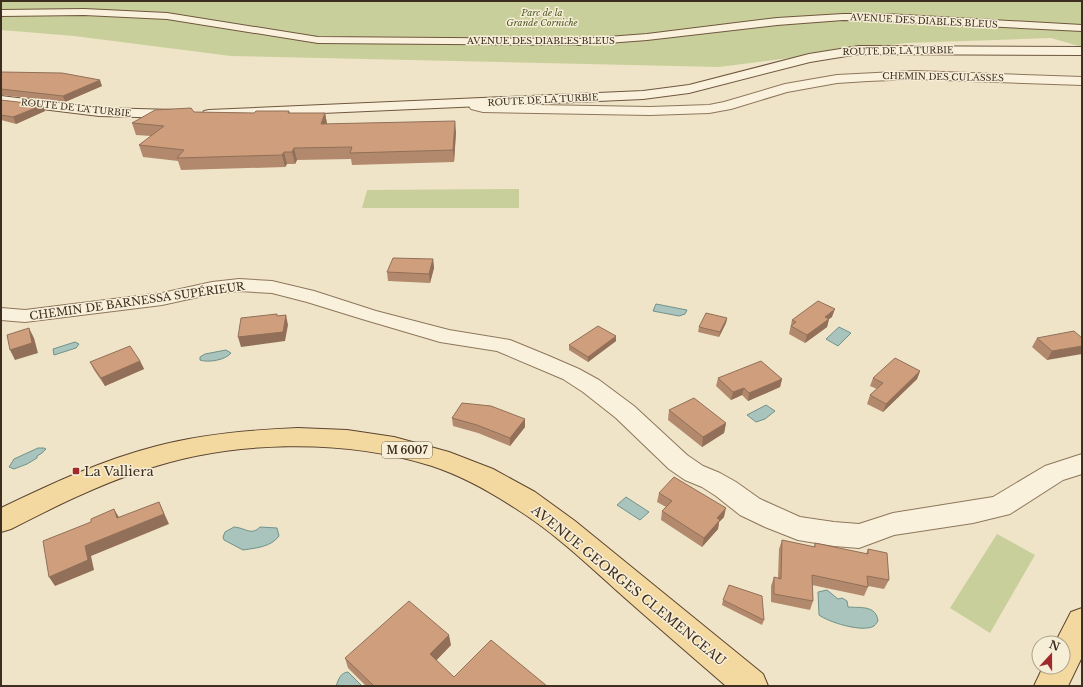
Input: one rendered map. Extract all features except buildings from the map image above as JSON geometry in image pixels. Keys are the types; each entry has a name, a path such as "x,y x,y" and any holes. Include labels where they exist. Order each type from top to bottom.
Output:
{"main road":[{"name":"AVENUE DES DIABLES BLEUS","path":"1,13 84,12 145,15 193,20 318,40 620,41 785,21 844,17 1082,28"},
{"name":"ROUTE DE LA TURBIE","path":"1,100 99,112 143,114 191,114 474,103 665,93 689,89 809,58 859,50 1082,51"},
{"name":"CHEMIN DES CULASSES","path":"474,103 476,106 483,108 683,111 726,106 785,88 837,79 915,75 1082,81"},
{"name":"CHEMIN DE BARNESSA SUPÉRIEUR","path":"1,314 25,316 162,299 212,288 239,285 272,287 314,297 369,316 448,337 502,345 553,366 591,386 626,412 678,462 694,474 710,480 726,489 750,507 798,528 834,534 859,536 893,524 973,512 1000,506 1054,473 1082,464"},
{"name":"AVENUE GEORGES CLEMENCEAU","path":"1,521 60,492 110,472 158,456 207,445 291,437 328,438 378,444 420,452 457,465 492,480 524,499 560,525 598,556 751,686"},
{"path":"1071,645 1082,622"},
{"path":"1051,686 1056,675"}],"green space":[{"name":"Parc de la Grande Corniche","path":"1,1 1082,1 1082,47 1051,38 906,43 719,67 231,56 74,36 1,30"},
{"path":"519,189 519,208 362,208 367,190"},
{"path":"997,534 1035,555 990,633 950,608"}],"water":[{"path":"656,304 687,310 685,314 679,316 653,311"},
{"path":"839,327 851,333 838,346 826,339"},
{"path":"75,342 79,344 76,348 54,355 53,349"},
{"path":"226,350 231,353 221,359 208,361 200,360 200,357 205,354"},
{"path":"766,405 775,411 765,419 756,422 747,415"},
{"path":"38,448 46,449 37,456 37,458 27,464 14,469 9,467 14,459"},
{"path":"626,497 649,512 640,520 617,505"},
{"path":"234,527 248,531 257,530 260,527 277,528 279,536 268,545 243,550 224,540 223,537 225,532"},
{"path":"827,590 838,599 842,598 847,601 848,607 867,608 871,610 877,616 878,621 874,626 862,628 846,626 823,618 819,615 818,592"},
{"path":"348,672 362,686 336,686 341,675"}],"place":[{"name":"La Valliera","path":"76,471"}]}
